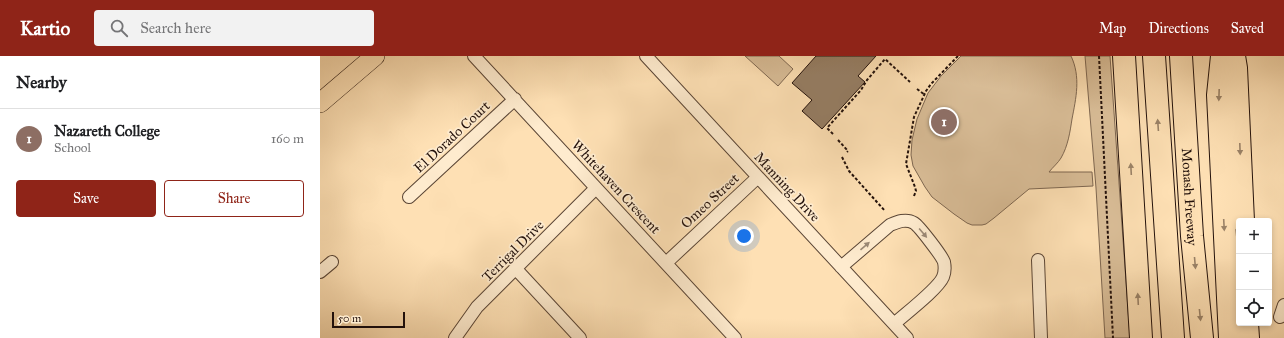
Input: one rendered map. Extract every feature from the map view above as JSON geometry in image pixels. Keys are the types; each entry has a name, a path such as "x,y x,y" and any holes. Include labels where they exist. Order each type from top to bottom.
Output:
{"highway":[{"path":"1124,56 1141,338"},
{"name":"Monash Freeway","path":"1154,56 1173,338"},
{"name":"Monash Freeway","path":"1181,56 1192,236 1202,338"},
{"path":"1231,60 1243,218"},
{"path":"1230,338 1218,95 1231,60"},
{"path":"1162,338 1163,192"},
{"path":"1247,326 1248,338"}],"main road":[{"path":"320,103 375,56"}],"street":[{"name":"Whitehaven Crescent","path":"474,56 735,338"},
{"name":"Manning Drive","path":"646,56 907,338"},
{"name":"El Dorado Court","path":"409,197 515,100"},
{"name":"Omeo Street","path":"666,263 758,177"},
{"name":"Terrigal Drive","path":"455,338 478,307 596,188"},
{"path":"841,267 890,225 900,221 909,221 916,225 941,255 945,265 944,275 938,285 894,324"},
{"path":"1038,260 1042,338"},
{"path":"320,272 332,262"},
{"path":"516,269 580,338"},
{"path":"1280,317 1284,305"}],"path":[{"path":"832,134 827,128 861,90 866,80 888,56"},
{"path":"914,196 916,191 908,168 907,159 914,117 925,95 938,76 958,56"},
{"path":"1099,56 1113,338"},
{"path":"885,59 910,82"},
{"path":"918,89 925,95"},
{"path":"838,140 848,151 847,152"},
{"path":"842,157 849,171 885,211"}],"shaded area":[{"path":"745,56 779,56 793,69 778,86"},
{"path":"961,56 1071,56 1077,80 1075,103 1065,149 1061,158 1049,172 1092,172 1093,186 1029,189 994,218 982,225 972,225 967,223 932,197 913,166 911,155 912,140 917,119 928,93 941,76"},
{"path":"1085,56 1110,56 1130,338 1105,338 1096,188"}],"building":[{"path":"816,56 876,56 858,76 865,82 822,129 802,111 812,100 792,83"}],"place":[{"name":"Nazareth College","path":"944,122"}]}
